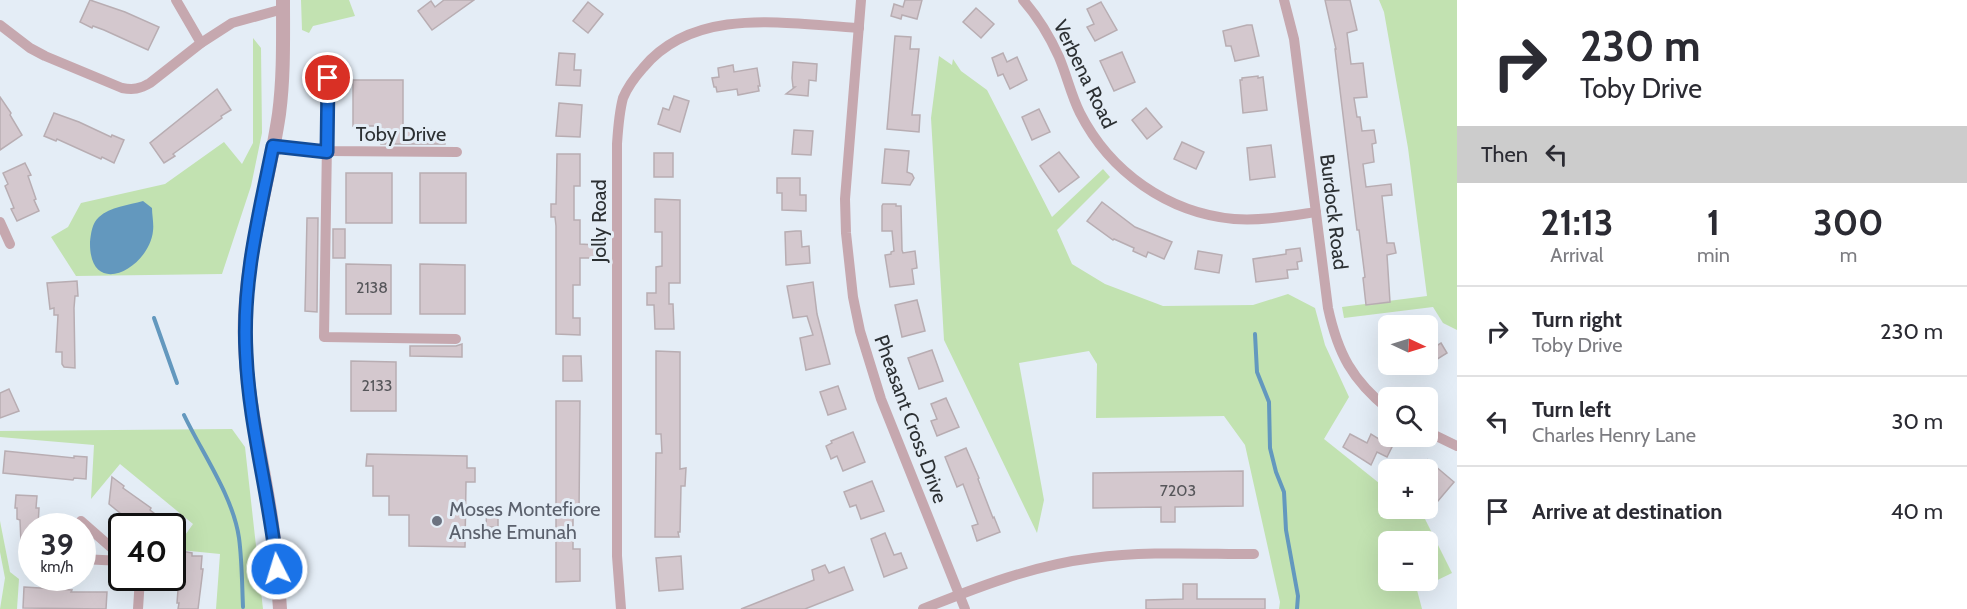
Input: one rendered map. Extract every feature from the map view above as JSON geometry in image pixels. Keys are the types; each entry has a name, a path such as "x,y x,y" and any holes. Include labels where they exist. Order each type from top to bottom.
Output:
{"street":[{"path":"176,0 201,43"},
{"name":"Pheasant Cross Drive","path":"861,0 845,199 853,297 860,331 881,399 965,609"},
{"name":"Verbena Road","path":"1023,0 1046,33 1059,57 1079,111 1090,131 1121,168 1144,187 1165,199 1213,216 1262,219 1316,212"},
{"name":"Burdock Road","path":"1284,0 1294,39 1328,308 1341,354 1363,387 1378,400"},
{"path":"0,25 30,48 45,56 132,90 150,83 201,43 232,23 283,4 282,82 273,146 247,280 245,318 250,397 273,532 280,609"},
{"name":"Jolly Road","path":"621,609 617,556 617,144 623,98 632,81 649,60 667,45 686,35 711,27 766,22 859,28"},
{"path":"328,78 324,337 456,339"},
{"name":"Toby Drive","path":"273,146 327,152 458,152"},
{"path":"0,222 10,244"},
{"path":"1438,437 1457,446"},
{"path":"96,535 108,546"},
{"path":"923,609 1020,573 1093,558 1133,555 1254,554"},
{"path":"138,609 139,591"}],"green space":[{"path":"301,0 349,0 355,16 313,26 309,33 302,30"},
{"path":"1379,0 1457,0 1457,330 1443,323 1433,307 1344,318 1342,307 1427,296 1408,148 1384,12"},
{"path":"253,38 261,48 262,133 251,186 222,274 76,276 51,237 68,227 81,203 165,184 224,142 242,164 253,143"},
{"path":"939,56 952,65 953,59 961,71 987,90 1052,217 1103,169 1110,177 1057,230 1072,264 1105,284 1163,306 1253,305 1288,294 1315,308 1325,345 1349,397 1324,439 1378,482 1378,519 1425,519 1431,531 1378,531 1378,591 1417,591 1422,609 1279,609 1280,602 1245,445 1224,416 1096,418 1097,364 1089,351 1019,363 1044,500 1037,533 944,340 931,118"},
{"path":"232,429 245,447 263,609 216,609 220,554 186,551 186,534 193,524 186,518 186,513 180,513 120,464 91,499 94,445 0,437 0,431"},
{"path":"0,521 10,572 18,578 17,609 0,609 5,578 0,552"},
{"path":"1438,545 1452,573 1438,580"}],"water":[{"path":"143,201 152,208 153,228 149,245 141,257 120,272 108,274 99,270 92,260 90,242 95,222 109,211"}],"building":[{"path":"90,0 159,27 148,50 80,22"},
{"path":"444,0 474,0 432,30 418,11 431,1 435,7"},
{"path":"905,0 922,0 917,19 902,15 901,19 891,16 894,4 903,7"},
{"path":"1325,0 1350,0 1357,30 1347,33 1351,64 1363,63 1367,97 1354,98 1357,117 1360,117 1362,131 1374,130 1376,143 1372,144 1374,162 1363,164 1366,187 1391,184 1392,195 1382,196 1387,243 1394,243 1396,253 1387,255 1390,302 1366,305 1363,278 1365,277 1359,230 1357,230 1336,49"},
{"path":"588,2 603,14 588,33 573,21"},
{"path":"1101,2 1117,30 1095,41 1087,27 1094,24 1087,9"},
{"path":"976,8 994,24 981,38 963,22"},
{"path":"1252,25 1259,56 1235,61 1231,46 1226,46 1223,31"},
{"path":"895,36 911,37 910,49 919,49 912,115 920,115 919,132 887,129"},
{"path":"1122,52 1135,82 1114,91 1100,61"},
{"path":"559,53 575,54 574,70 581,70 580,86 556,85"},
{"path":"1003,53 1007,62 1017,57 1027,80 1010,89 1003,74 998,76 992,58"},
{"path":"793,62 817,64 816,81 809,80 808,96 786,94 795,87 793,87 792,78"},
{"path":"733,65 734,72 757,68 759,91 738,95 737,89 717,92 712,78 719,77 718,68"},
{"path":"1258,76 1258,78 1263,77 1267,110 1243,113 1240,80"},
{"path":"353,80 403,80 403,130 446,131 445,144 381,144 381,126 353,126"},
{"path":"217,89 231,110 164,163 150,143"},
{"path":"674,96 689,101 680,132 658,124 663,108 669,110"},
{"path":"0,97 22,135 0,150"},
{"path":"559,103 582,105 580,137 556,136"},
{"path":"1146,108 1162,127 1147,139 1132,120"},
{"path":"1039,109 1050,132 1032,140 1022,117"},
{"path":"54,113 111,137 112,135 124,140 114,163 57,139 56,141 44,136"},
{"path":"794,130 813,131 811,155 792,154"},
{"path":"1182,142 1204,152 1196,169 1174,159"},
{"path":"1271,145 1275,177 1250,180 1247,148"},
{"path":"885,149 909,151 907,172 914,178 910,185 882,183"},
{"path":"1059,152 1079,177 1059,192 1040,166"},
{"path":"654,153 673,153 673,177 654,177"},
{"path":"557,154 580,154 580,186 574,186 574,220 580,220 580,244 596,245 595,258 580,258 580,285 573,285 573,318 580,318 580,335 556,334 556,226 555,217 551,217 551,204 556,204"},
{"path":"25,163 31,175 28,176 39,211 17,221 11,209 14,208 5,186 8,184 3,173"},
{"path":"346,173 392,173 392,223 346,223"},
{"path":"420,173 466,173 466,223 420,223"},
{"path":"777,178 800,178 800,195 806,195 806,211 782,210 782,193 777,193"},
{"path":"655,199 680,200 680,283 669,283 669,304 673,304 674,329 655,329 654,305 647,305 647,293 656,293 656,267 662,266 662,232 655,232"},
{"path":"1102,202 1135,227 1172,242 1164,259 1148,252 1146,257 1133,251 1134,248 1113,240 1087,221"},
{"path":"883,204 901,206 902,250 903,253 915,251 917,268 912,269 914,284 890,287 885,255 894,251 892,231 882,231"},
{"path":"307,218 318,218 317,312 305,311"},
{"path":"333,229 345,229 345,258 333,258"},
{"path":"801,231 802,247 809,246 810,263 786,265 785,232"},
{"path":"1300,248 1302,261 1297,262 1298,269 1287,270 1288,278 1256,282 1253,259 1286,254 1286,250"},
{"path":"1198,251 1222,255 1219,273 1195,269"},
{"path":"346,264 391,265 391,314 346,314"},
{"path":"420,264 465,265 465,314 420,314"},
{"path":"77,281 78,296 75,296 74,308 75,368 64,367 62,352 56,352 58,315 54,315 54,308 50,309 47,283"},
{"path":"813,282 817,314 830,364 806,370 800,338 813,335 807,316 793,318 787,286"},
{"path":"917,300 925,331 902,337 895,305"},
{"path":"1441,343 1447,353 1438,359 1438,345"},
{"path":"462,344 462,357 410,356 410,346"},
{"path":"932,350 943,381 919,389 908,358"},
{"path":"656,351 680,352 680,469 686,468 685,486 681,486 679,537 655,537 656,453 662,453 661,434 656,434"},
{"path":"563,356 581,356 582,381 563,381"},
{"path":"351,361 396,362 396,411 351,411"},
{"path":"838,386 846,409 828,415 820,392"},
{"path":"9,389 19,411 0,418 0,393"},
{"path":"946,398 959,427 937,436 931,421 937,419 931,404"},
{"path":"556,401 580,401 579,515 573,515 573,549 580,549 580,581 556,582"},
{"path":"853,432 865,462 843,471 837,456 831,459 826,446 832,443 831,441"},
{"path":"1350,434 1367,443 1371,434 1378,438 1378,447 1392,447 1387,457 1377,452 1371,465 1343,447"},
{"path":"966,448 1000,532 977,541 972,526 978,524 963,484 957,487 945,457"},
{"path":"5,451 74,458 74,456 87,457 86,479 74,478 73,480 3,473"},
{"name":"Moses Montefiore Anshe Emunah","path":"367,454 467,456 467,468 475,468 475,482 466,482 465,547 409,546 409,515 389,515 389,496 373,496 373,466 366,466"},
{"path":"1438,468 1454,482 1438,501"},
{"path":"1243,471 1243,506 1175,507 1175,522 1161,522 1161,507 1093,508 1093,473"},
{"path":"112,477 151,508 150,510 154,513 120,513 109,504"},
{"path":"872,481 884,511 861,519 856,505 850,507 844,492"},
{"path":"16,495 37,496 36,508 39,508 39,513 18,513 18,519 17,508 15,508"},
{"path":"487,506 498,506 498,527 486,527"},
{"path":"885,533 894,555 901,553 907,568 884,577 871,539"},
{"path":"186,552 192,553 192,556 202,556 201,569 203,569 198,609 178,609 179,603 177,603 178,591 186,591"},
{"path":"681,556 683,589 659,591 656,558"},
{"path":"825,565 829,573 844,567 853,590 805,609 741,609 814,580 812,570"},
{"path":"1183,584 1197,584 1197,599 1265,599 1265,609 1146,609 1146,600 1183,599"},
{"path":"24,591 107,592 106,609 23,608"}],"waterway":[{"path":"154,318 177,383"},
{"path":"1255,334 1257,372 1269,402 1270,448 1284,492 1286,530 1298,596 1297,609"},
{"path":"184,415 224,491 236,522 241,555 243,607"}],"place":[{"name":"Moses Montefiore Anshe Emunah","path":"437,521"}],"route":[{"path":"277,569 250,397 245,318 247,280 273,146 327,152 328,78"}]}
